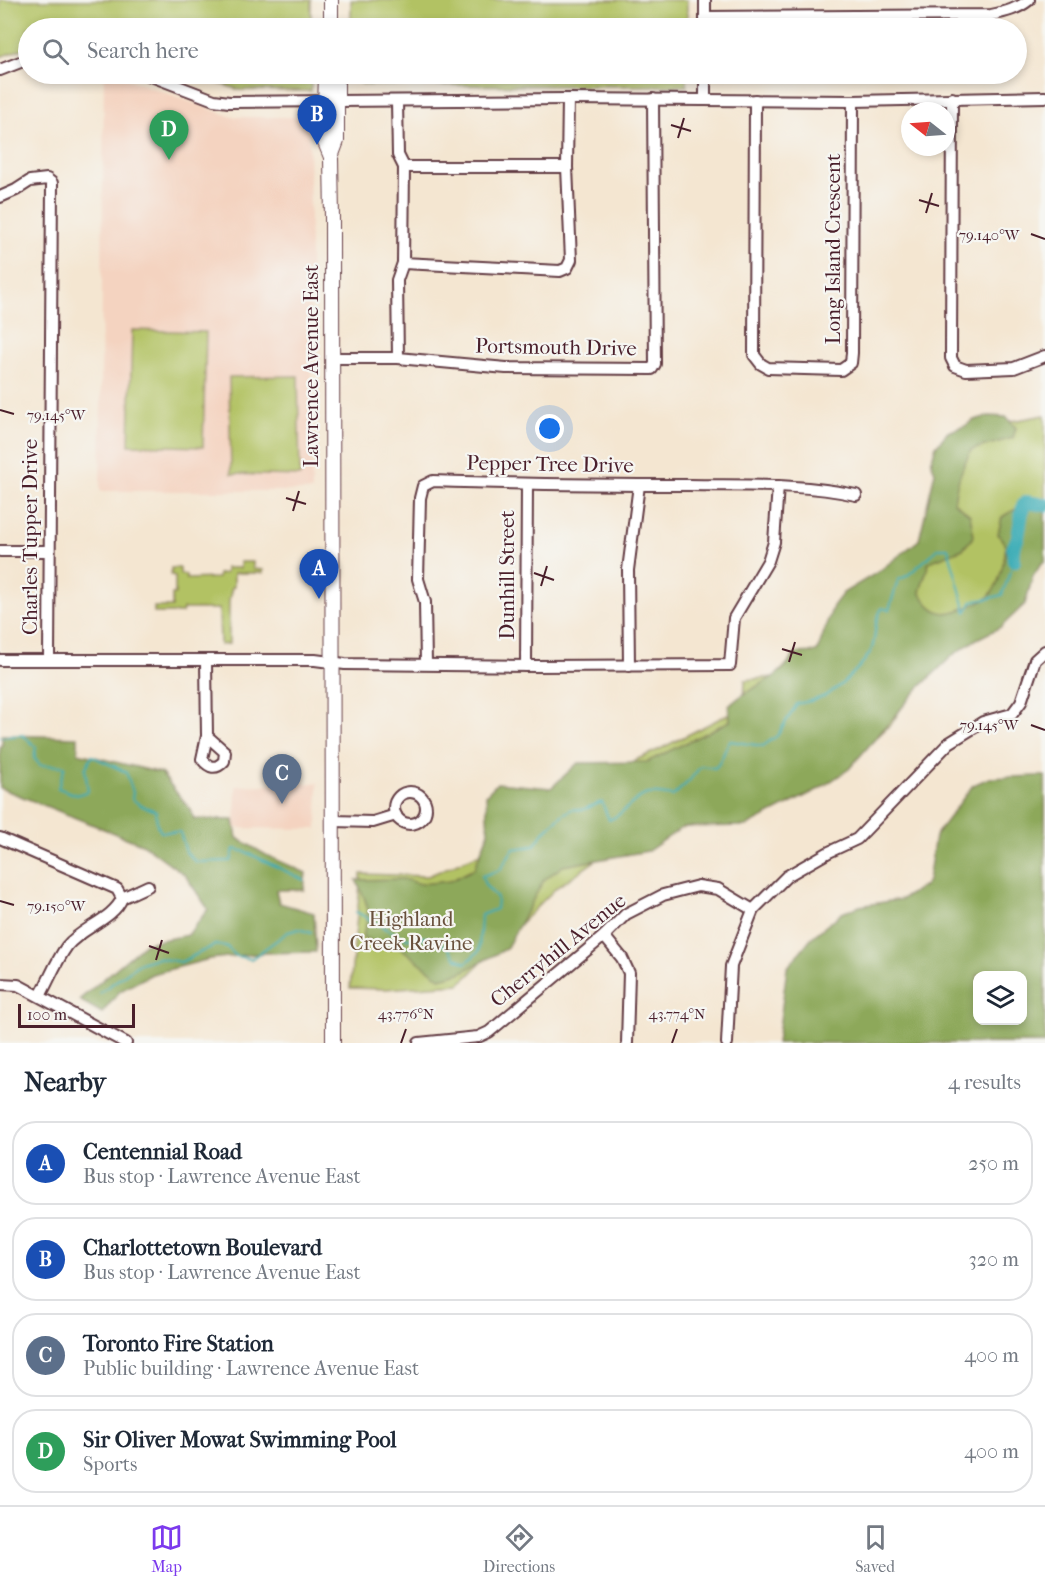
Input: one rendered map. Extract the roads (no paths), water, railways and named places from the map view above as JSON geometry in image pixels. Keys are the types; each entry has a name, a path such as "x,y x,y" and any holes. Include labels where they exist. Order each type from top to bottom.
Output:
{"main road":[{"path":"331,0 331,18"},
{"name":"Lawrence Avenue East","path":"328,84 331,101"},
{"name":"Lawrence Avenue East","path":"333,1043 331,157 324,140 335,84"}],"street":[{"path":"705,0 705,17 991,15 1022,6 1029,0"},
{"path":"0,70 18,63"},
{"path":"172,84 214,100 853,101 1045,98"},
{"path":"705,84 705,99"},
{"path":"952,98 951,358 955,366 966,370 1014,368 1045,356"},
{"path":"403,263 529,271 560,271 567,268 571,260 567,167 568,99"},
{"name":"Portsmouth Drive","path":"332,358 398,358 506,368 652,369 655,364 653,99"},
{"name":"Long Island Crescent","path":"755,100 754,355 768,369 841,370 851,363 852,353 853,101"},
{"path":"397,102 398,155 404,167 403,263 397,280 398,358"},
{"path":"404,167 567,167"},
{"name":"Charles Tupper Drive","path":"0,197 36,179 47,179 52,183 49,660"},
{"name":"Pepper Tree Drive","path":"426,664 425,602 418,579 420,498 423,486 433,481 778,486 827,488 856,495"},
{"name":"Dunhill Street","path":"526,666 527,484"},
{"path":"630,666 628,570 639,485"},
{"path":"0,660 306,660 332,663 526,666 730,665 734,618 768,561 774,542 778,486"},
{"path":"0,551 49,551"},
{"path":"727,1043 731,966 753,910 787,876 857,839 949,743 983,722 1012,714 1021,702 1035,660 1045,651"},
{"path":"206,661 207,736"},
{"path":"333,821 373,822 396,815"},
{"path":"0,838 117,889 122,898"},
{"path":"40,996 67,946 119,906 122,898 148,886"},
{"name":"Cherryhill Avenue","path":"418,1043 478,1037 489,1032 604,936 626,914 663,895 698,886 718,889 753,910"},
{"path":"604,936 622,958 629,973 627,1043"},
{"path":"0,984 18,985 126,1043"}],"waterway":[{"path":"1014,561 1013,549 1018,537 1023,506 1026,502 1045,505"},
{"path":"356,912 399,935 417,939 425,937 448,947 456,958 466,963 479,951 481,915 496,909 497,898 485,885 482,876 500,870 513,849 534,846 543,833 572,809 582,810 602,802 609,820 645,795 673,796 701,766 715,768 730,741 763,746 777,736 797,704 826,695 843,683 859,667 873,645 876,623 882,608 889,610 898,580 907,576 939,548 948,548 966,612 973,601 1002,595 1014,561"},
{"path":"0,737 23,735 36,747 34,758 40,765 65,766 58,788 77,795 88,791 85,769 92,756 126,772 133,792 132,799 156,811 157,825 161,832 180,832 186,852 196,862 231,861 234,849 246,852 304,880"},
{"path":"100,993 140,963 157,958 181,962 215,945 226,946 236,956 251,959 288,932 299,929 311,933"}],"place":[{"name":"Charlottetown Boulevard","path":"317,145"},
{"name":"Sir Oliver Mowat Swimming Pool","path":"169,160"},
{"name":"Centennial Road","path":"319,599"},
{"name":"Toronto Fire Station","path":"282,804"}],"park label":[{"name":"Highland Creek Ravine","path":"411,931"}]}
